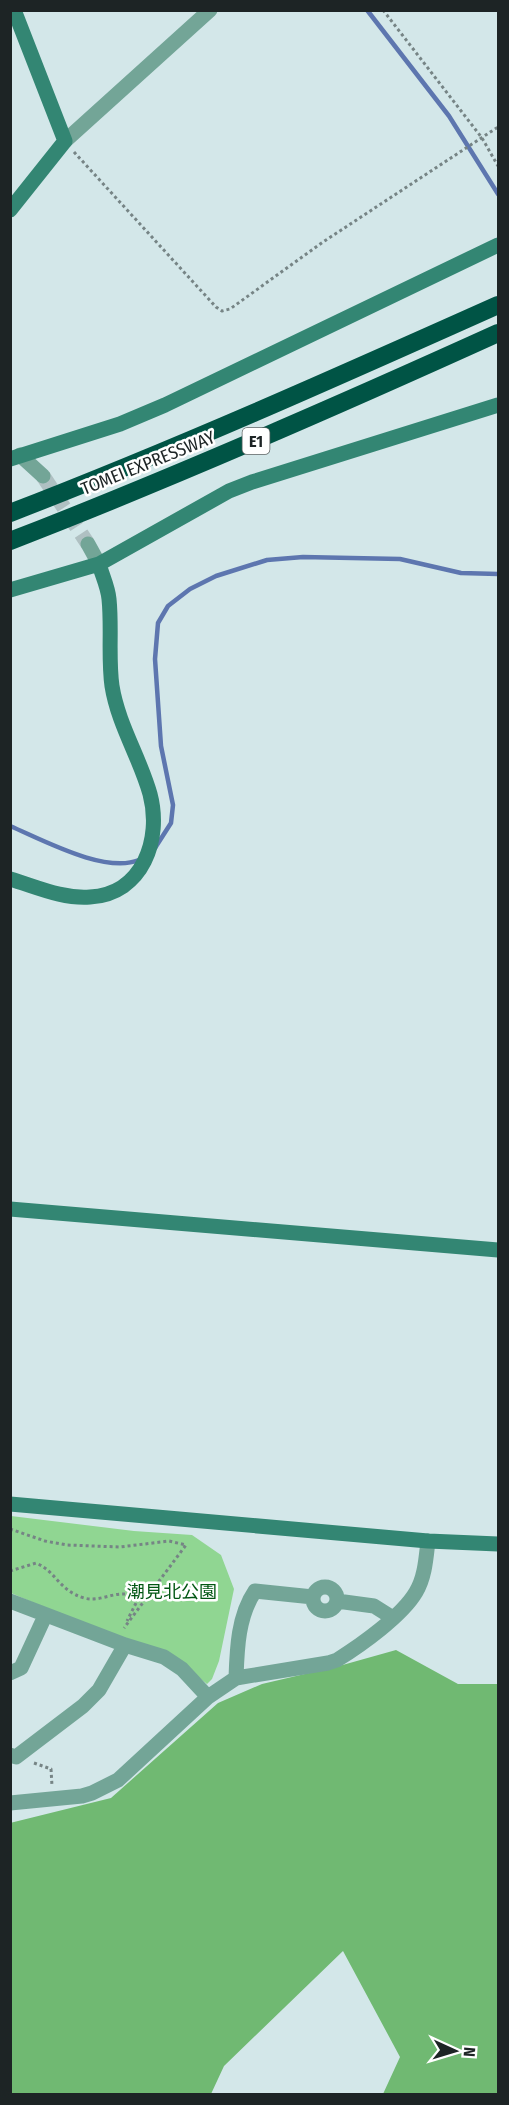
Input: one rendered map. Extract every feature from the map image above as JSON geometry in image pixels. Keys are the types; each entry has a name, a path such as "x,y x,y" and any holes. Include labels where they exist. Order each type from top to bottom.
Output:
{"highway":[{"name":"TOMEI EXPRESSWAY","path":"10,513 287,400 498,305"},
{"name":"TOMEI EXPRESSWAY","path":"10,541 272,435 498,333"}],"street":[{"path":"15,10 65,141"},
{"path":"10,210 65,141 210,10"},
{"path":"15,457 120,424 165,405 498,244"},
{"path":"10,590 99,564 229,491 252,482 498,405"},
{"path":"15,457 43,476"},
{"path":"10,879 56,894 92,897 126,884 147,859 152,846 153,810 150,792 122,721 112,687 109,596 99,564 88,544"},
{"path":"10,1209 498,1250"},
{"path":"10,1504 428,1541 498,1544"},
{"path":"10,1803 53,1800 92,1793 118,1780 208,1697 236,1678 337,1660 400,1613 416,1592 423,1577 428,1541"},
{"path":"236,1678 237,1648 241,1627 255,1591 313,1597 318,1608 325,1611 333,1608 337,1601 374,1606 393,1618"},
{"path":"10,1602 124,1645 164,1657 182,1669 208,1697"},
{"path":"10,1673 21,1668 45,1616"},
{"path":"13,1756 83,1706 99,1690 124,1645"}],"path":[{"path":"383,10 482,138 498,166"},
{"path":"65,141 222,311 230,309 323,242 498,127"},
{"path":"10,1529 45,1541 67,1545 120,1547 169,1541 186,1545 124,1628 139,1597 125,1593 105,1598 87,1599 61,1586 48,1569 36,1563 10,1571"},
{"path":"13,1756 51,1769 53,1800"}],"green space":[{"name":"潮見北公園","path":"11,1516 134,1531 192,1535 221,1555 234,1589 219,1661 212,1679 207,1684 190,1670 11,1593"},
{"path":"396,1650 458,1684 498,1684 498,2094 383,2094 400,2057 343,1951 224,2066 211,2094 11,2094 10,1823 111,1798 218,1703 262,1684"}],"waterway":[{"path":"367,10 449,116 498,194"},
{"path":"155,848 171,823 173,805 161,746 155,659 158,623 168,606 190,589 216,576 267,560 303,557 400,559 461,573 498,574"},
{"path":"10,826 56,847 92,859 109,863 139,860"}],"tunnel":[{"path":"43,476 88,544"}]}
